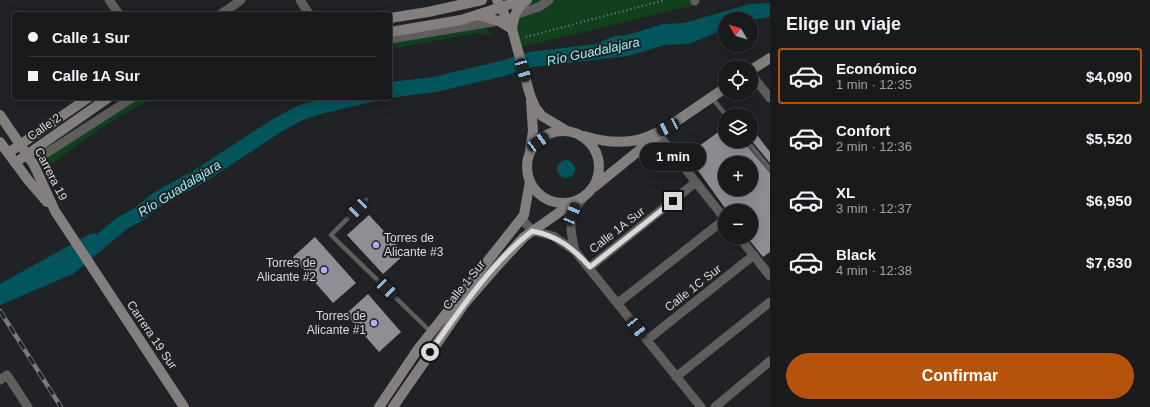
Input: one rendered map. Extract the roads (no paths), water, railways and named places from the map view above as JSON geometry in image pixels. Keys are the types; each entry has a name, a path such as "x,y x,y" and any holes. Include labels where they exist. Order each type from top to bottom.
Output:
{"main road":[{"path":"392,18 428,12 482,0"},
{"path":"392,32 461,20 478,15 500,4 523,0"},
{"path":"512,30 515,14 521,4 528,0"},
{"path":"500,4 512,30 530,95 535,107 542,116 567,132"},
{"path":"478,15 499,21 512,30"},
{"path":"758,66 770,58"},
{"name":"Calle 1 Sur","path":"393,407 465,303 498,265 532,231 585,194 658,134 718,93"},
{"path":"529,159 538,142 546,136 558,132 567,132 579,135 588,141 595,150 598,159 597,178 585,194 568,203 557,202 546,198 536,191 530,181 528,168 529,159 533,131 530,95"},
{"name":"Calle 2","path":"8,153 85,100"},
{"name":"Calle 2","path":"15,163 105,100"},
{"name":"Carrera 19","path":"0,115 28,154 55,211"},
{"name":"Calle 1 Sur","path":"579,135 602,142 615,142 639,140 658,134"},
{"name":"Carrera 19","path":"0,142 15,163 55,211"},
{"name":"Calle 1 Sur","path":"378,407 431,332 524,215 530,181"},
{"name":"Carrera 19 Sur","path":"55,211 184,407"}],"street":[{"path":"109,0 118,12"},
{"path":"224,12 241,0"},
{"path":"300,0 308,12"},
{"path":"520,13 539,7 549,0"},
{"path":"392,39 499,21"},
{"path":"758,83 770,98"},
{"path":"42,156 129,100"},
{"path":"658,134 718,210"},
{"name":"Calle 1A Sur","path":"590,267 696,182"},
{"path":"575,251 570,224 575,206 585,194"},
{"path":"524,215 523,221 532,231 553,236 575,251 590,267 701,407"},
{"path":"618,303 718,224"},
{"path":"745,244 770,276"},
{"name":"Calle 1C Sur","path":"647,340 754,255"},
{"path":"676,377 770,302"},
{"path":"715,407 770,361"},
{"path":"4,378 28,407"}],"lane":[{"path":"712,98 720,108"},
{"path":"753,148 770,169"},
{"path":"366,200 331,235 431,332"}],"water":[{"path":"770,3 770,17 758,19 758,12 722,12 750,4"},
{"path":"718,13 718,32 689,44 665,45 628,56 533,67 504,76 436,92 392,98 392,82 433,77 500,61 529,52 596,44 614,36 627,35 663,24 684,23"},
{"path":"317,100 380,100 321,114 303,120 281,132 205,182 161,206 143,220 127,229 73,274 0,305 0,288 65,260 118,217 135,208 153,193 196,169 273,119 297,106"},
{"path":"566,160 572,163 575,169 572,175 566,178 560,175 557,169 560,163"}],"waterway":[{"name":"Río Guadalajara","path":"0,295 93,243"}],"railway":[{"path":"0,311 61,407"}],"place":[{"name":"Torres de Alicante #3","path":"376,245"},
{"name":"Torres de Alicante #2","path":"324,270"},
{"name":"Torres de Alicante #1","path":"374,323"}]}
